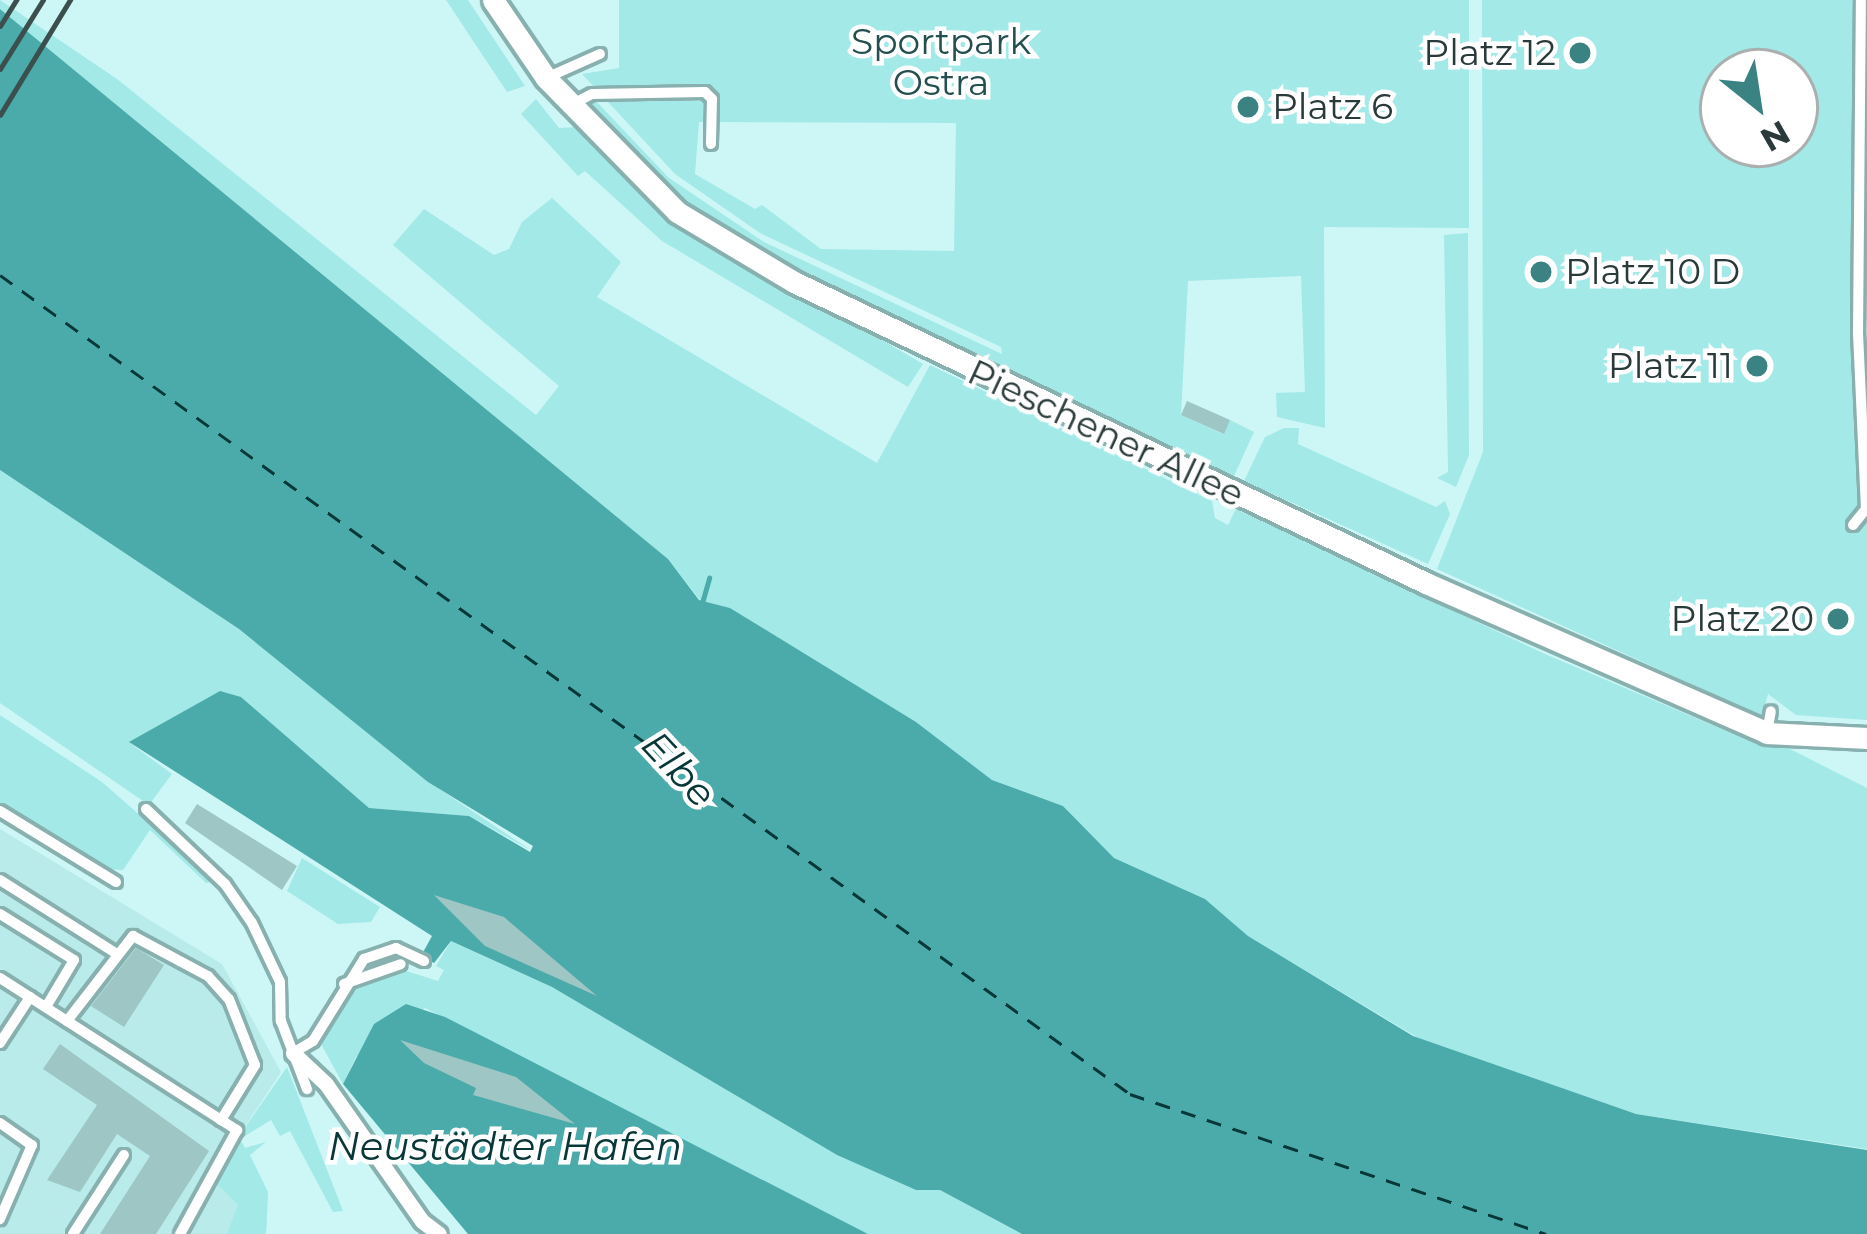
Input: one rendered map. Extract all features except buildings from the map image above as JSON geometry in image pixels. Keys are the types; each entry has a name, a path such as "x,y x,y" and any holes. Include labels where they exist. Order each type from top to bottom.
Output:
{"street":[{"name":"Pieschener Allee","path":"493,0 570,106 677,212 794,282 1404,573 1805,740 1867,738"},
{"path":"293,1053 326,1084 417,1227 440,1234"}],"lane":[{"path":"1853,525 1866,509 1858,333 1862,0"},
{"path":"546,78 600,54"},
{"path":"570,106 592,94 705,92 712,99 711,144"},
{"path":"146,809 225,884 252,923 280,982 281,1021 307,1089"},
{"path":"0,811 116,882"},
{"path":"0,880 114,952"},
{"path":"0,914 74,960 46,1007"},
{"path":"68,1022 114,952 134,936 208,976 229,999 255,1065 221,1120"},
{"path":"293,1053 313,1041 341,986 379,950 424,961"},
{"path":"341,986 380,965 401,964"},
{"path":"0,978 237,1130 180,1234"},
{"path":"0,1043 30,997"},
{"path":"0,1123 32,1144 0,1220"},
{"path":"73,1234 124,1155"}],"shaded area":[{"path":"0,829 222,964 281,1072 235,1142 268,1192 266,1234 0,1234"}],"green space":[{"path":"0,0 117,79 536,415 559,386 393,245 424,209 494,255 509,249 522,222 552,198 621,262 597,297 877,463 930,365 1212,501 1215,518 1228,525 1236,509 1545,654 1731,733 1788,748 1867,788 1867,1149 1636,1114 1425,1042 1248,936 1205,899 1114,858 1063,806 992,780 916,722 730,608 700,600 668,559 0,9"},
{"path":"446,0 468,0 525,86 507,92"},
{"name":"Sportpark Ostra","path":"619,0 1469,0 1469,228 1324,227 1325,428 1277,417 1276,393 1305,392 1301,276 1188,281 1181,415 1223,434 1230,420 1254,432 1234,476 751,247 693,208 585,108 595,100 669,178 764,242 1002,354 1001,347 760,233 675,174 582,74 619,68","holes":["699,122 956,123 954,251 821,249 762,205 755,209 695,174"]},
{"path":"1482,0 1867,0 1867,720 1796,715 1768,694 1762,716 1437,569 1483,452"},
{"path":"536,99 559,128 577,127 670,216 923,364 908,387 662,241 585,171 578,176 521,114"},
{"path":"1468,233 1469,455 1456,487 1437,478 1448,472 1444,235"},
{"path":"1284,428 1299,428 1298,444 1436,507 1445,501 1450,514 1428,564 1244,481 1265,437"},
{"path":"0,470 239,629 429,782 532,851 469,816 369,808 241,697 130,743 172,774 149,805 0,703"},
{"path":"0,715 102,782 215,881 206,883 150,830 123,870 103,869 0,804"},
{"path":"302,858 380,907 371,922 338,924 287,891"},
{"path":"451,941 552,987 837,1155 916,1190 940,1190 1022,1234 868,1234 425,1008 356,1057 343,1084 321,1044 346,993 364,977 400,969 438,981 444,970 436,966"},
{"path":"287,1067 343,1211 333,1212 290,1131 280,1136 271,1120 240,1139 245,1148 266,1142 250,1155 268,1192 266,1234 227,1234 238,1205 215,1182 235,1142"}],"water":[{"name":"Elbe","path":"0,9 668,559 699,600 730,608 916,722 992,780 1063,806 1114,858 1205,899 1248,936 1413,1036 1636,1114 1867,1150 1867,1234 1022,1234 940,1190 916,1190 837,1155 552,987 451,941 434,963 421,956 432,936 129,742 220,691 241,697 369,808 469,816 530,852 533,846 428,782 239,629 0,470"},
{"name":"Neustädter Hafen","path":"406,1004 445,1017 868,1234 468,1234 343,1084 374,1024"}],"waterway":[{"path":"702,603 709,578"}],"ferry route":[{"path":"0,275 1130,1094 1546,1234"}],"railway":[{"path":"0,26 16,0"},
{"path":"0,69 43,0"},
{"path":"0,115 70,0"}],"place":[{"name":"Platz 12","path":"1580,53"},
{"name":"Platz 6","path":"1248,107"},
{"name":"Platz 10 D","path":"1541,272"},
{"name":"Platz 11","path":"1757,366"},
{"name":"Platz 20","path":"1838,619"}]}
